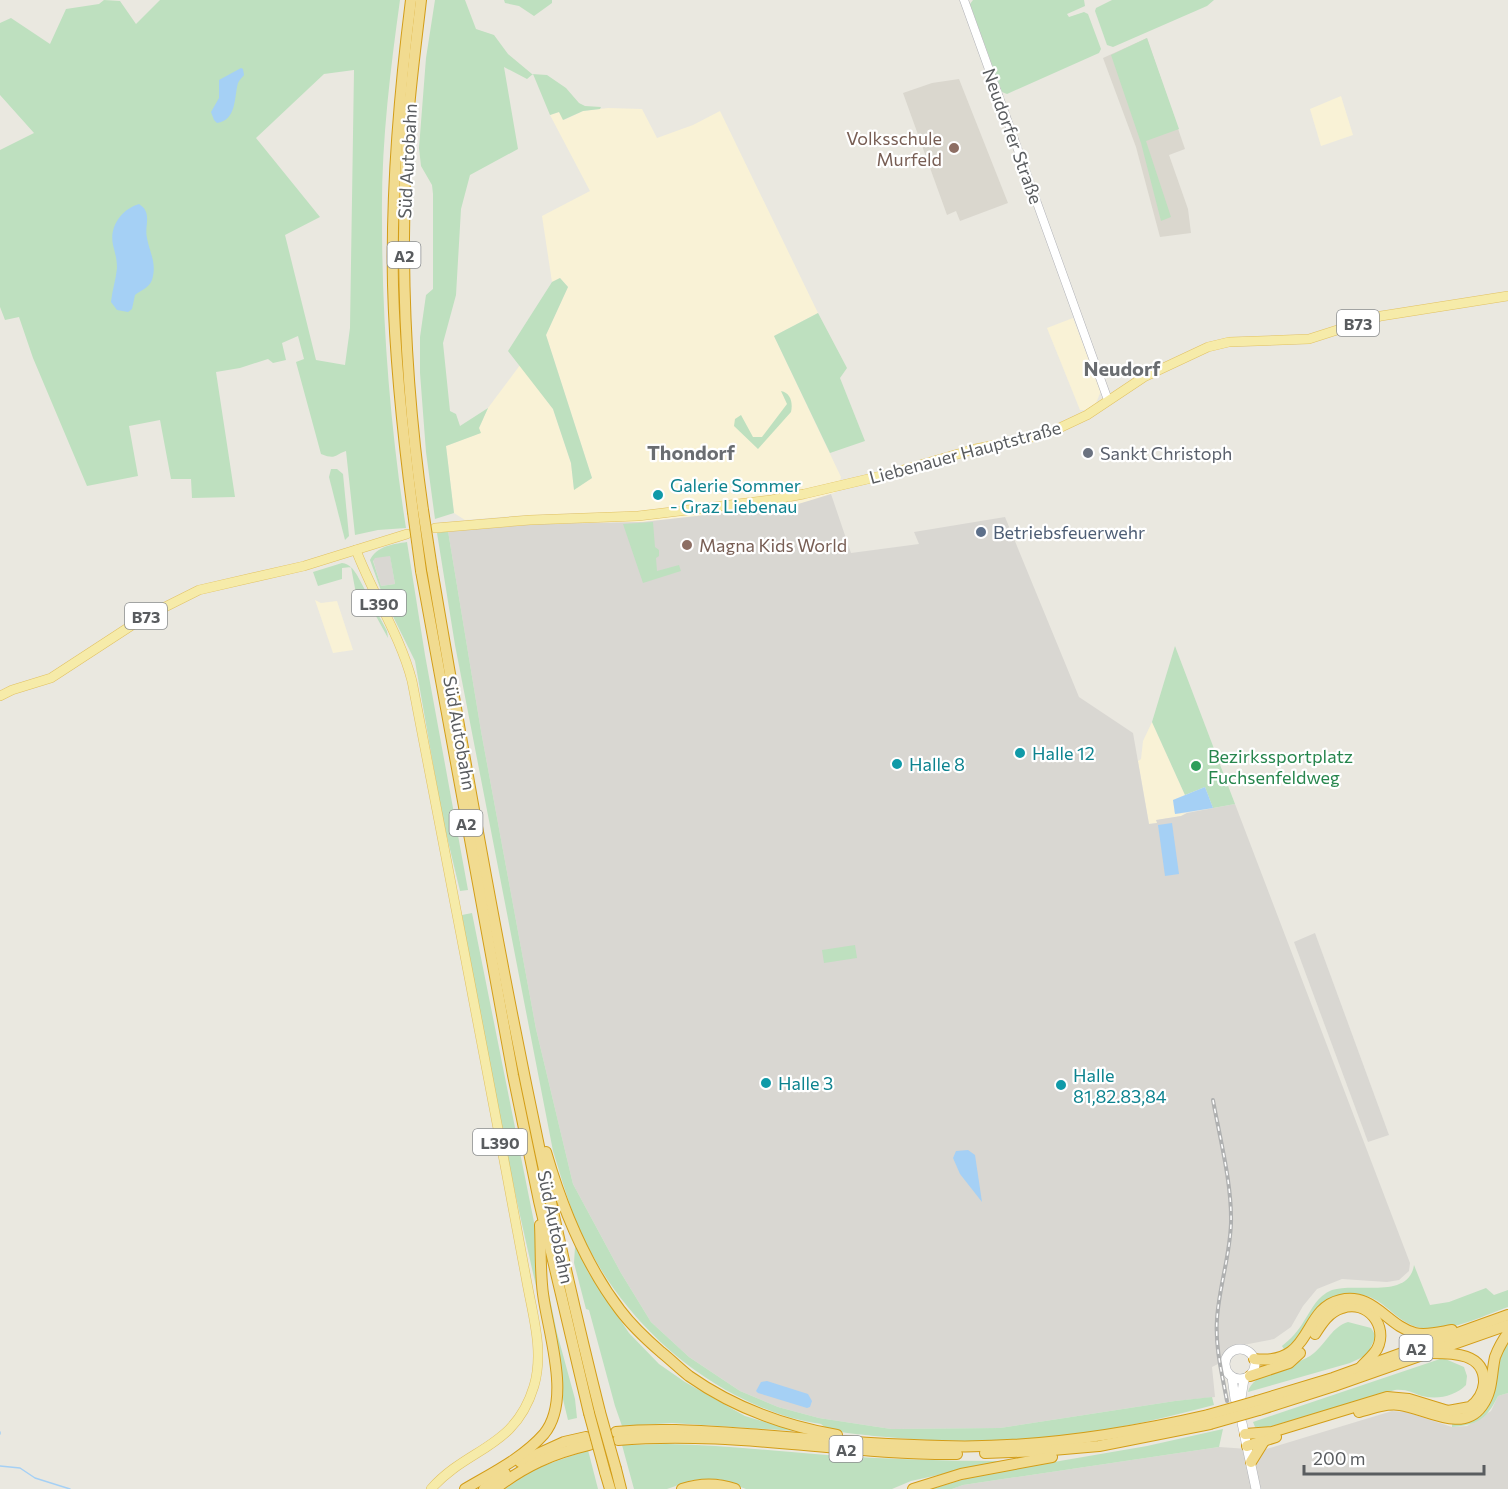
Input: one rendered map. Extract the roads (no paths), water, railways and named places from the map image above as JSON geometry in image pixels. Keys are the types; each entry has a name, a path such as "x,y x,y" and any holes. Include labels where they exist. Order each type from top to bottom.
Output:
{"highway":[{"name":"Süd Autobahn","path":"411,0 394,178 393,286 400,399 494,976 539,1201 610,1470 610,1489"},
{"name":"Süd Autobahn","path":"418,511 416,458 407,368 404,234 407,129 421,0"},
{"name":"Süd Autobahn","path":"427,570 533,1124 595,1412"},
{"path":"533,1124 543,1141 564,1205 592,1266 620,1310 642,1336 689,1376 737,1404 798,1426 876,1443"},
{"path":"465,1489 504,1467 530,1448 546,1432 553,1417 557,1386 543,1292 539,1201"},
{"path":"1254,1359 1269,1361 1289,1354 1305,1337 1324,1310 1329,1305 1342,1300 1354,1299 1366,1302 1415,1333 1426,1334 1473,1328"},
{"path":"1247,1378 1289,1363 1301,1353 1330,1315 1349,1306 1370,1313 1380,1328 1377,1348 1359,1368"},
{"name":"A2","path":"1258,1406 1508,1315"},
{"name":"A2","path":"1209,1420 1105,1436 1022,1444 943,1446 702,1430 652,1429 617,1436 700,1438 934,1454 1016,1453 1099,1446 1209,1420 1258,1406 1429,1353 1508,1325"},
{"path":"1247,1446 1388,1405 1403,1405 1447,1418 1465,1417 1479,1409 1486,1399 1491,1388 1496,1356 1508,1333"},
{"path":"1244,1429 1272,1432 1387,1397 1409,1399 1448,1411 1465,1410 1475,1403 1484,1384 1478,1364 1461,1354 1429,1353"},
{"path":"495,1489 519,1471 587,1441 555,1446 504,1467"},
{"path":"1251,1462 1263,1441"},
{"path":"913,1489 961,1474 1074,1453 1099,1446"},
{"path":"484,1489 520,1461"},
{"name":"Süd Autobahn","path":"610,1470 621,1489"},
{"path":"682,1489 714,1484 735,1489"}],"main road":[{"name":"Liebenauer Hauptstraße","path":"435,528 530,520 638,516 785,498 889,474 975,449 1029,438 1053,430 1087,415 1144,377 1208,347 1229,342 1309,339 1381,316 1508,296"},
{"name":"B73","path":"0,696 51,678 143,618 176,600 219,585 304,566 407,534"},
{"name":"L390","path":"356,549 370,586 405,654 412,681 538,1352 535,1384 523,1413 500,1440 462,1463 431,1489"},
{"path":"1234,1350 1243,1350 1254,1359 1254,1370 1247,1378 1238,1398 1232,1377 1226,1369 1226,1360 1234,1350"},
{"path":"1232,1377 1247,1378"},
{"path":"1244,1429 1256,1488"}],"street":[{"name":"Neudorfer Straße","path":"964,0 1108,400"}],"water":[{"path":"241,68 244,75 238,83 231,113 223,121 217,123 211,112 219,98 219,80"},
{"path":"139,204 147,215 146,233 153,263 153,274 149,285 135,295 132,309 128,312 117,310 111,302 117,268 112,238 118,219 127,210"},
{"path":"1205,787 1213,808 1175,814 1173,800"},
{"path":"1172,823 1179,874 1165,876 1158,825"},
{"path":"968,1150 975,1155 982,1202 960,1174 953,1158 956,1151"},
{"path":"767,1381 808,1394 812,1401 810,1407 758,1393 756,1391 761,1382"}],"waterway":[{"path":"0,1466 20,1468 35,1478 70,1489"}],"railway":[{"path":"1213,1100 1228,1177 1231,1208 1230,1235 1218,1307 1217,1329 1219,1360 1227,1401"}],"place":[{"name":"Volksschule Murfeld","path":"954,148"},
{"name":"Sankt Christoph","path":"1088,453"},
{"name":"Galerie Sommer - Graz Liebenau","path":"658,495"},
{"name":"Betriebsfeuerwehr","path":"981,532"},
{"name":"Magna Kids World","path":"687,545"},
{"name":"Halle 12","path":"1020,753"},
{"name":"Halle 8","path":"897,764"},
{"name":"Bezirkssportplatz Fuchsenfeldweg","path":"1196,766"},
{"name":"Halle 3","path":"766,1083"},
{"name":"Halle 81,82.83,84","path":"1061,1085"}],"district":[{"name":"Neudorf","path":"1122,368"},
{"name":"Thondorf","path":"691,452"}]}
